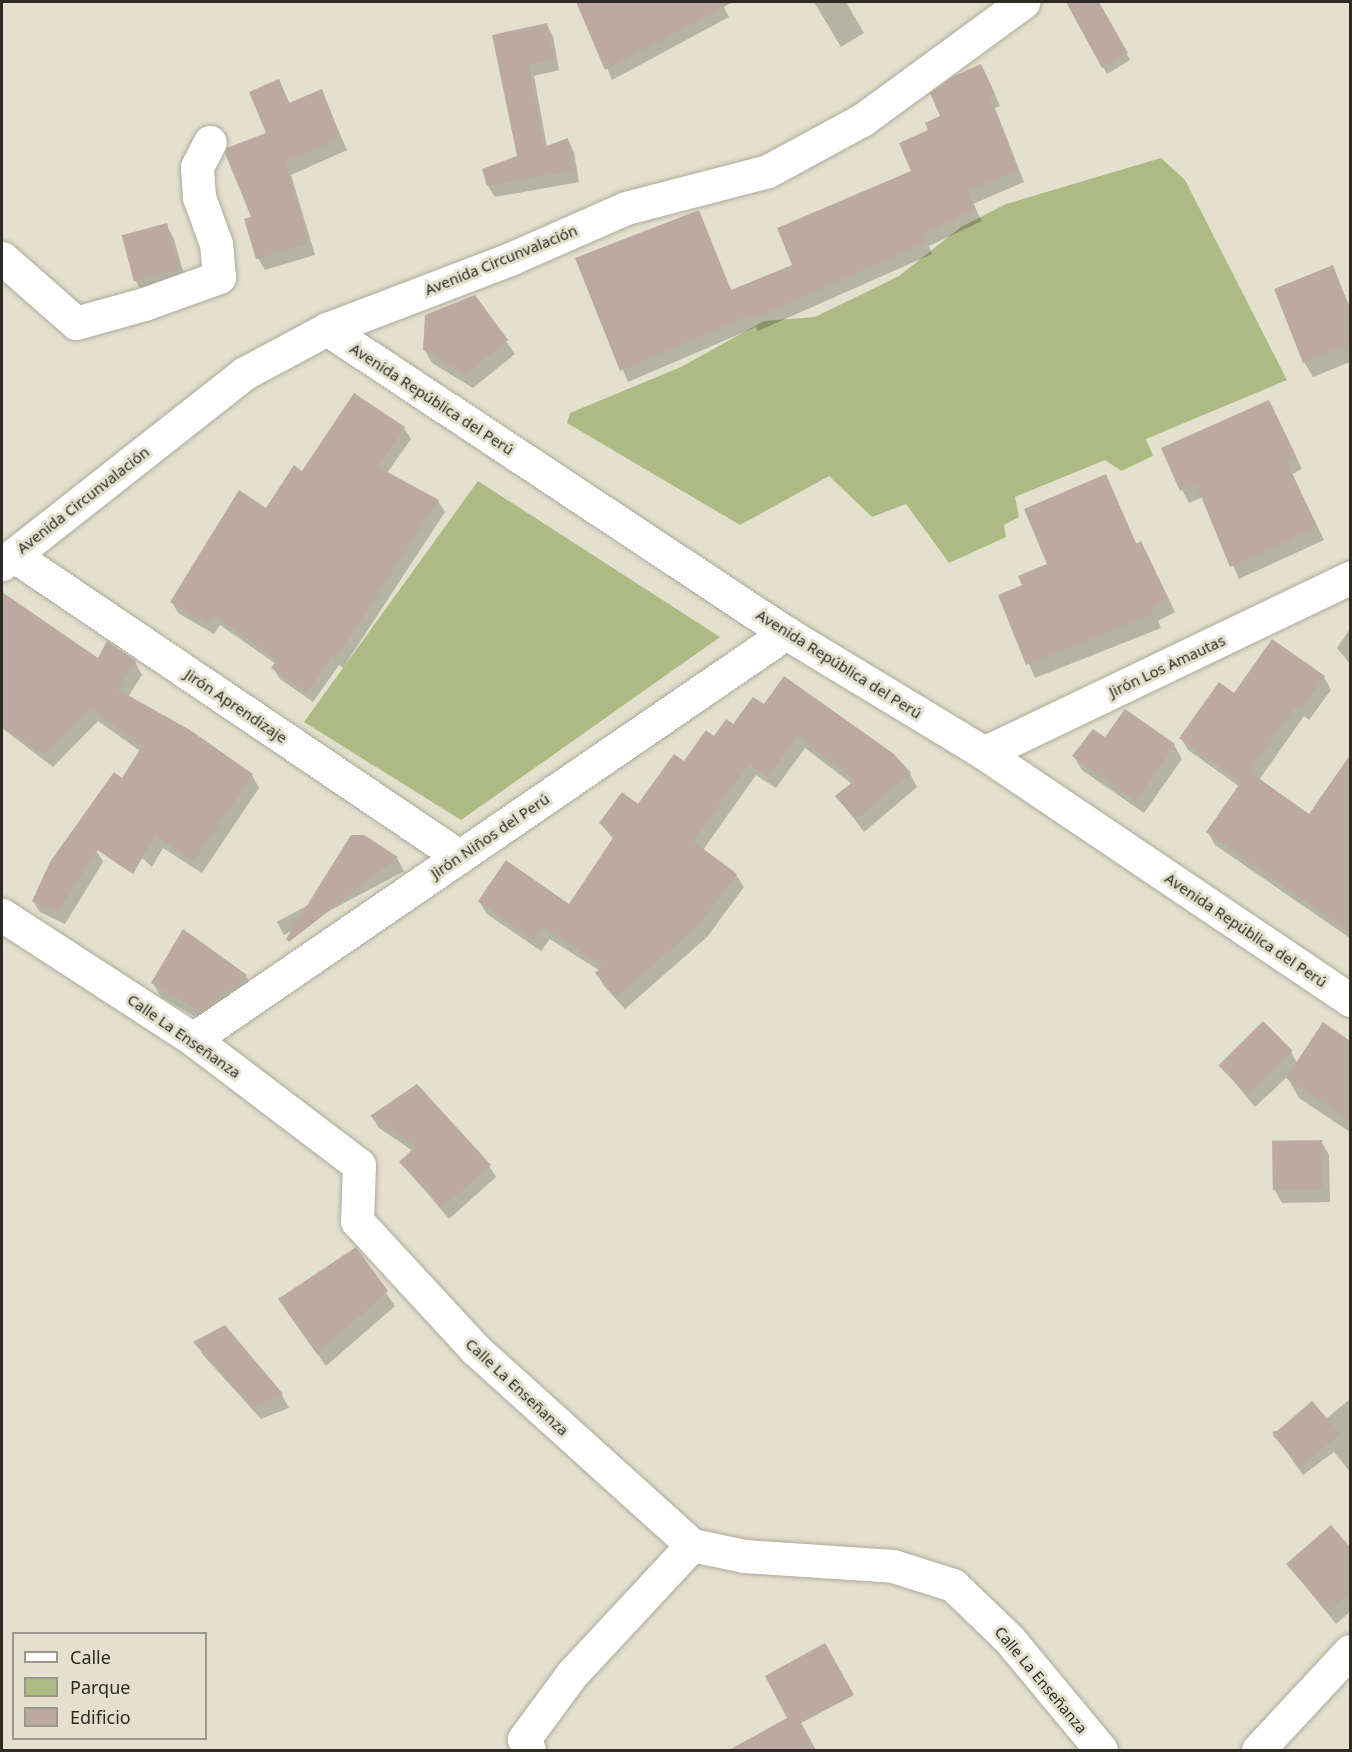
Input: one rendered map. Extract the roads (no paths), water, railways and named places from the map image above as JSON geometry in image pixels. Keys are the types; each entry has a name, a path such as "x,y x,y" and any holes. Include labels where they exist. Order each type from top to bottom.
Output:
{"street":[{"name":"Avenida Circunvalación","path":"7,559 245,373 327,329 510,259 626,208 768,171 862,120 1023,2"},
{"path":"2,258 76,323 144,304 219,277 216,244 199,196 197,167 210,142"},
{"name":"Avenida República del Perú","path":"327,329 786,633 984,753 1350,1000"},
{"name":"Jirón Aprendizaje","path":"7,559 460,857"},
{"name":"Jirón Los Amautas","path":"984,753 1350,578"},
{"name":"Jirón Niños del Perú","path":"193,1039 786,633"},
{"name":"Calle La Enseñanza","path":"2,915 193,1039 359,1165 357,1221 475,1349 692,1545 744,1556 893,1566 953,1585 1009,1639 1101,1750"},
{"path":"529,1750 524,1739 572,1674 692,1545"},
{"path":"1258,1750 1350,1651"}]}
